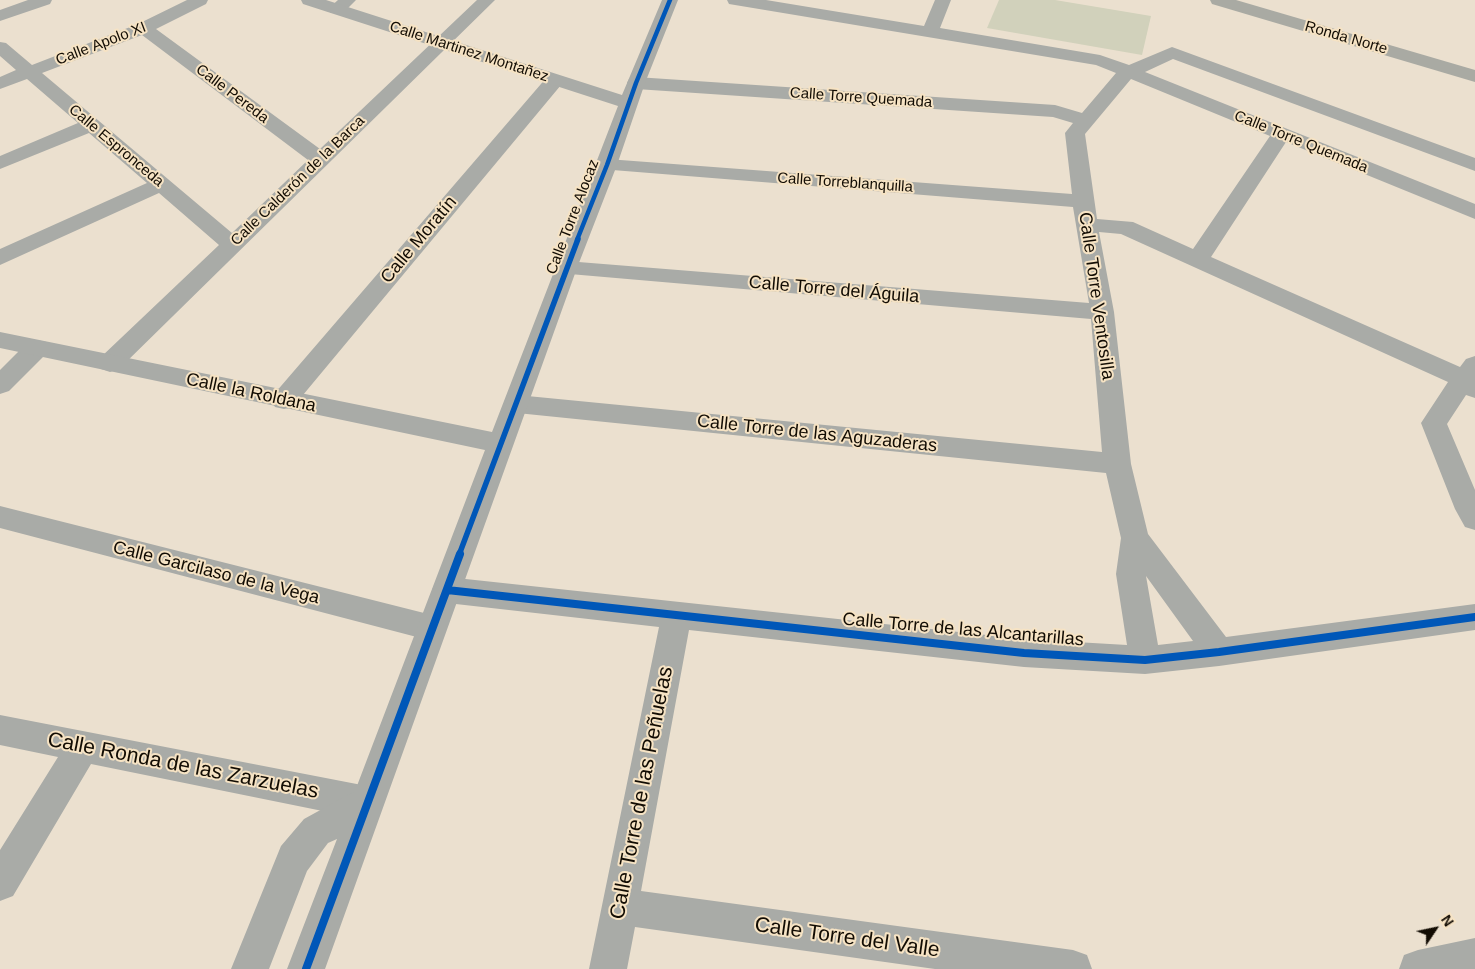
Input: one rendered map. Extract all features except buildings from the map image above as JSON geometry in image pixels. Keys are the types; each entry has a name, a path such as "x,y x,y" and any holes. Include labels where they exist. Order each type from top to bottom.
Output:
{"main road":[{"name":"Ronda Norte","path":"1218,0 1475,76"}],"street":[{"path":"0,16 44,0"},
{"name":"Calle Apolo XI","path":"0,82 144,28 200,0"},
{"name":"Calle Martinez Montañez","path":"309,0 343,4 442,44 554,81 629,103"},
{"name":"Calle Calderón de la Barca","path":"110,363 487,0"},
{"name":"Calle Torre Alocaz","path":"366,803 502,444 566,268 607,165 636,82 670,0"},
{"name":"Calle Torre Quemada","path":"735,0 1100,60 1475,212"},
{"path":"930,32 943,0"},
{"name":"Calle Pereda","path":"144,28 320,160"},
{"name":"Calle Espronceda","path":"0,47 232,245"},
{"path":"1127,72 1152,63 1172,52 1475,165"},
{"name":"Calle Torre Ventosilla","path":"1127,72 1075,133 1082,201 1088,225 1102,312 1117,464 1135,538 1130,574 1145,660"},
{"name":"Calle Moratín","path":"284,400 554,81"},
{"name":"Calle Torre Quemada","path":"636,82 1055,111 1085,120"},
{"path":"0,162 91,125"},
{"path":"1198,258 1281,134"},
{"name":"Calle Torreblanquilla","path":"607,165 1082,201"},
{"path":"0,258 162,184"},
{"path":"1088,225 1125,227 1471,378 1434,424 1469,509 1475,519"},
{"name":"Calle Torre del Águila","path":"566,268 1102,312"},
{"name":"Calle la Roldana","path":"0,340 502,444"},
{"path":"0,385 37,348"},
{"name":"Calle Torre de las Aguzaderas","path":"516,404 1117,464"},
{"name":"Calle Garcilaso de la Vega","path":"0,517 432,628"},
{"name":"Calle Torre Ventosilla","path":"1135,538 1220,652"},
{"name":"Calle Torre de las Alcantarillas","path":"447,590 1024,653 1145,660 1220,652 1475,617"},
{"name":"Calle Torre de las Peñuelas","path":"608,969 676,616"},
{"name":"Calle Ronda de las Zarzuelas","path":"0,730 366,803"},
{"path":"0,883 83,746"},
{"path":"306,969 366,803"},
{"name":"Calle Ronda de las Zarzuelas","path":"250,969 294,859 316,832 366,803"},
{"name":"Calle Torre del Valle","path":"620,907 1073,969"},
{"path":"1418,969 1475,957"}],"green space":[{"path":"999,0 1055,0 1151,16 1142,55 987,28"}],"cycle path":[{"path":"306,969 566,268 607,165 636,83 670,0"},
{"path":"447,590 1024,653 1145,660 1219,652 1475,617"}]}
